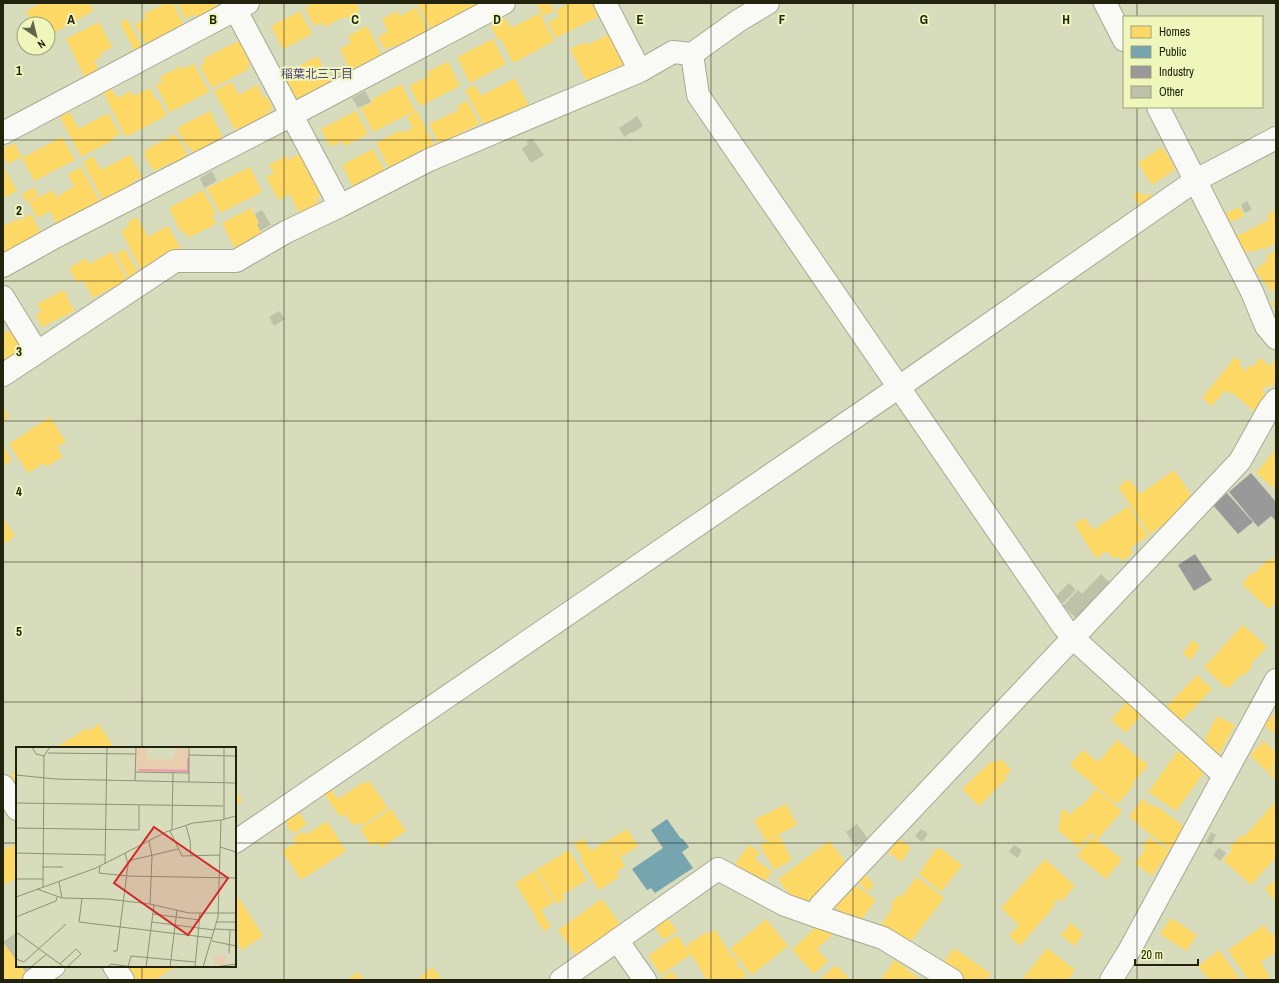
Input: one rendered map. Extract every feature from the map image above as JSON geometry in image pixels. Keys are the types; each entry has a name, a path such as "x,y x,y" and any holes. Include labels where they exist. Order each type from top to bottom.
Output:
{"street":[{"path":"3,266 64,232 292,115 504,3"},
{"path":"605,3 640,71"},
{"path":"3,375 175,261 236,261 286,232 429,160 640,71 673,52 692,54 738,21 768,3"},
{"path":"1105,3 1123,38"},
{"path":"3,133 239,5 292,115 340,206"},
{"path":"692,54 698,95 1063,626 1073,638 1224,775"},
{"path":"1159,108 1252,292 1266,326 1276,338"},
{"path":"236,841 899,387 1196,180 1276,138"},
{"path":"3,297 37,352"},
{"path":"816,916 820,906 1240,461 1269,409 1276,400"},
{"path":"1111,980 1129,951 1276,680"},
{"path":"3,786 16,807"},
{"path":"561,980 718,870 785,905 883,938 952,980"},
{"path":"617,940 645,980"},
{"path":"34,980 53,967"},
{"path":"115,967 123,980"}],"building: Homes":[{"path":"41,3 89,3 93,11 56,32 56,16 29,16 26,11"},
{"path":"166,3 173,3 184,25 146,45 135,24 146,18 144,14"},
{"path":"177,3 215,3 217,7 196,18 194,14 186,19"},
{"path":"314,3 355,3 360,11 346,19 344,17 324,27 322,22 314,26 305,8"},
{"path":"417,3 476,3 477,5 431,30"},
{"path":"536,3 550,3 554,11 543,16"},
{"path":"570,3 592,3 599,16 556,38 548,22 559,17 556,10"},
{"path":"416,7 428,30 397,47 395,45 385,50 378,37 388,31 382,19 397,11 400,16"},
{"path":"300,11 312,34 283,49 271,26"},
{"path":"540,13 554,41 513,63 501,39 498,40 491,26 505,18 511,28"},
{"path":"127,19 142,46 134,50 120,23"},
{"path":"99,22 112,47 100,54 101,57 94,61 99,71 85,78 66,39"},
{"path":"367,26 383,57 355,74 351,67 349,68 340,49 351,43 348,36"},
{"path":"610,34 624,64 587,82 570,49 585,42 587,45"},
{"path":"493,39 506,64 470,83 457,57"},
{"path":"239,41 250,64 247,66 249,69 212,88 200,66 205,63 203,59"},
{"path":"317,56 331,83 299,100 298,98 295,99 285,79 292,75 290,72"},
{"path":"448,62 460,86 420,106 409,86 429,76 427,72"},
{"path":"194,64 209,92 170,112 156,85 162,82 160,77 181,66 183,69"},
{"path":"515,78 529,106 486,129 465,90 475,85 481,96"},
{"path":"232,82 239,95 257,85 264,98 267,97 273,108 269,110 273,117 243,133 240,127 235,130 214,91"},
{"path":"401,84 415,111 373,132 361,108 372,103 371,100"},
{"path":"111,88 117,98 131,91 134,96 150,88 156,100 158,99 167,115 126,137 103,92"},
{"path":"467,101 479,124 439,144 429,124 459,110 457,106"},
{"path":"210,111 223,138 193,153 190,147 188,149 177,128"},
{"path":"356,111 368,134 345,146 342,141 330,147 321,129"},
{"path":"417,111 436,149 390,170 376,143 401,130 403,133 413,128 407,117"},
{"path":"69,112 79,129 108,113 120,134 112,138 113,140 81,157 60,117"},
{"path":"175,134 177,138 178,137 188,158 172,167 170,163 154,171 144,155 146,154 144,151"},
{"path":"62,137 75,160 34,181 22,158"},
{"path":"14,143 22,157 8,164 3,156 3,149"},
{"path":"1162,147 1176,169 1152,185 1138,163"},
{"path":"373,149 386,173 353,187 342,165"},
{"path":"299,154 321,196 316,198 321,208 302,219 290,194 278,200 266,177 274,173 269,165 286,156 288,160"},
{"path":"130,155 142,177 132,182 136,189 103,201 83,162 93,156 101,170"},
{"path":"3,166 17,191 3,198"},
{"path":"81,167 101,204 58,227 50,211 37,218 29,202 53,190 56,197 74,187 68,174"},
{"path":"250,167 262,192 220,213 207,188"},
{"path":"34,187 38,196 26,202 22,194"},
{"path":"203,190 216,214 212,216 216,224 188,238 184,230 181,232 169,208"},
{"path":"1140,191 1145,197 1150,193 1155,200 1142,209 1133,196"},
{"path":"1240,207 1244,216 1230,222 1226,213"},
{"path":"251,208 264,237 236,251 222,223"},
{"path":"1276,210 1276,243 1263,250 1262,247 1252,253 1250,250 1243,254 1235,237 1269,220 1267,215"},
{"path":"31,214 43,237 3,258 3,226 18,219 19,221"},
{"path":"137,217 148,237 168,226 181,249 141,270 121,231 129,226 127,223"},
{"path":"125,249 140,277 131,282 116,254"},
{"path":"1276,249 1276,289 1272,292 1255,270 1268,260 1266,257"},
{"path":"112,252 127,280 93,298 83,280 77,283 69,268 86,258 89,264"},
{"path":"64,290 74,311 42,327 36,315 41,312 37,304"},
{"path":"1276,298 1276,308 1271,304"},
{"path":"11,330 28,355 3,371 3,335"},
{"path":"1235,357 1242,362 1239,365 1246,371 1250,365 1253,367 1260,358 1270,366 1276,359 1276,380 1270,388 1267,385 1262,391 1268,396 1255,412 1231,392 1229,394 1225,390 1212,406 1202,398"},
{"path":"3,407 9,417 3,420"},
{"path":"50,417 66,442 57,447 63,457 46,467 44,463 28,473 9,444"},
{"path":"3,445 12,460 3,466"},
{"path":"1276,449 1276,490 1256,473"},
{"path":"1174,470 1196,502 1150,534 1118,487 1129,479 1140,494"},
{"path":"1129,506 1148,536 1130,548 1133,553 1122,561 1118,556 1113,559 1107,551 1096,558 1074,524 1085,518 1093,530"},
{"path":"3,518 15,536 3,545"},
{"path":"1276,555 1276,602 1269,609 1242,584 1251,573 1253,575 1268,559 1270,561"},
{"path":"1243,625 1267,647 1250,665 1252,667 1243,676 1241,675 1227,689 1204,667"},
{"path":"1192,640 1200,646 1191,660 1183,654"},
{"path":"1197,675 1212,689 1179,723 1164,709"},
{"path":"1129,699 1144,712 1126,733 1111,720"},
{"path":"1276,712 1276,735 1264,725"},
{"path":"1217,716 1235,725 1219,754 1202,745"},
{"path":"99,724 113,747 57,747 87,728 89,731"},
{"path":"1117,740 1148,765 1119,803 1117,801 1115,803 1070,765 1083,750 1098,762"},
{"path":"1264,741 1276,753 1276,763 1267,772 1250,755"},
{"path":"1178,751 1206,770 1176,811 1148,792"},
{"path":"1001,759 1011,770 1005,776 1007,778 979,806 962,789 992,761 995,763"},
{"path":"1276,765 1276,781 1268,773"},
{"path":"16,771 16,787 10,777 13,776 12,773"},
{"path":"365,781 366,784 369,781 388,808 361,826 358,822 353,826 345,814 340,817 323,792 330,788 338,799"},
{"path":"1096,789 1122,811 1098,839 1091,833 1079,848 1058,830 1062,808 1070,815 1079,805 1081,807"},
{"path":"236,792 242,801 236,805"},
{"path":"1142,799 1153,807 1155,805 1186,828 1170,849 1129,817"},
{"path":"1274,803 1276,805 1276,857 1251,885 1223,860 1232,850 1230,847 1241,835 1244,837"},
{"path":"786,804 797,825 766,841 754,820"},
{"path":"391,809 406,831 381,848 377,842 371,846 360,829"},
{"path":"297,810 307,824 293,834 284,820"},
{"path":"327,821 346,851 301,880 282,851 296,842 293,838 304,831 306,835"},
{"path":"627,829 638,846 621,857 610,840"},
{"path":"779,835 792,860 774,870 760,845"},
{"path":"1092,836 1122,859 1106,879 1077,856"},
{"path":"1149,837 1170,851 1152,876 1135,864 1145,849 1143,847"},
{"path":"583,838 591,851 609,839 625,866 616,872 619,877 599,890 580,859 582,857 574,844"},
{"path":"897,838 911,848 901,862 887,851"},
{"path":"829,841 851,869 809,902 807,901 802,904 794,901 778,879"},
{"path":"16,844 16,878 3,885 3,850"},
{"path":"749,845 760,852 755,859 772,872 761,887 733,867"},
{"path":"937,848 940,848 962,865 941,892 919,874"},
{"path":"569,850 587,880 562,895 565,899 557,904 536,870"},
{"path":"1045,859 1075,886 1061,902 1057,898 1053,904 1055,905 1020,946 1009,936 1019,925 1001,908"},
{"path":"535,871 554,902 541,910 551,927 544,931 515,883"},
{"path":"864,874 874,885 868,892 857,881"},
{"path":"917,877 944,898 911,941 910,940 907,944 879,928 893,907 890,906 898,895 901,897"},
{"path":"1276,880 1276,903 1265,888"},
{"path":"855,885 876,900 858,924 833,906 844,891 849,895"},
{"path":"236,894 263,936 242,950 236,941"},
{"path":"602,899 622,927 579,960 558,930"},
{"path":"667,917 677,931 664,940 654,926"},
{"path":"1171,918 1197,935 1186,951 1160,934"},
{"path":"766,919 788,946 752,975 730,949"},
{"path":"1071,923 1083,934 1074,946 1061,935"},
{"path":"819,924 835,932 817,949 828,961 814,974 792,950"},
{"path":"1264,925 1271,935 1276,932 1276,952 1261,962 1270,977 1266,980 1248,980 1228,950"},
{"path":"715,930 732,957 734,956 739,963 736,964 739,969 741,967 747,976 740,980 707,980 691,954 661,975 648,956 677,935 689,952 687,947 689,946 688,944 707,932 708,934"},
{"path":"7,946 16,960 16,967 22,967 27,974 19,980 3,980 3,949"},
{"path":"954,948 991,974 986,980 963,980 942,965"},
{"path":"1047,948 1075,970 1068,980 1022,980"},
{"path":"1219,950 1241,980 1209,980 1198,966"},
{"path":"895,960 921,980 880,980"},
{"path":"836,965 850,980 819,980"},
{"path":"124,967 174,967 155,980 133,980"},
{"path":"433,967 442,980 416,980"},
{"path":"672,971 678,979 660,980"},
{"path":"358,972 364,980 346,980"}],"building: Public":[{"path":"667,819 681,839 682,838 689,847 682,852 693,868 655,893 651,888 647,890 632,869 663,848 651,830"}],"building: Industry":[{"path":"1251,473 1276,502 1276,521 1271,516 1258,527 1229,492"},
{"path":"1227,493 1253,522 1238,534 1213,505"},
{"path":"1195,554 1212,580 1194,591 1178,565"}],"building: Other":[{"path":"365,91 371,102 358,108 352,98"},
{"path":"637,116 643,126 624,137 619,128"},
{"path":"532,138 544,155 531,163 522,149 528,144 526,142"},
{"path":"212,171 217,181 204,188 200,178"},
{"path":"1247,201 1252,209 1245,213 1241,205"},
{"path":"262,210 271,225 260,231 257,224 259,223 255,214"},
{"path":"279,311 285,319 274,326 269,317"},
{"path":"1101,574 1114,587 1080,622 1063,606 1078,590 1082,594"},
{"path":"1069,583 1076,590 1063,603 1056,596"},
{"path":"857,824 868,839 856,847 846,832"},
{"path":"921,829 928,834 922,842 915,836"},
{"path":"1211,832 1216,835 1211,845 1206,842"},
{"path":"1014,845 1022,850 1018,858 1009,852"},
{"path":"1219,848 1226,853 1220,861 1213,855"},
{"path":"16,933 16,960 3,942"},
{"path":"22,967 38,967 27,974"}],"district":[{"name":"稲葉北三丁目","path":"317,74"}]}
